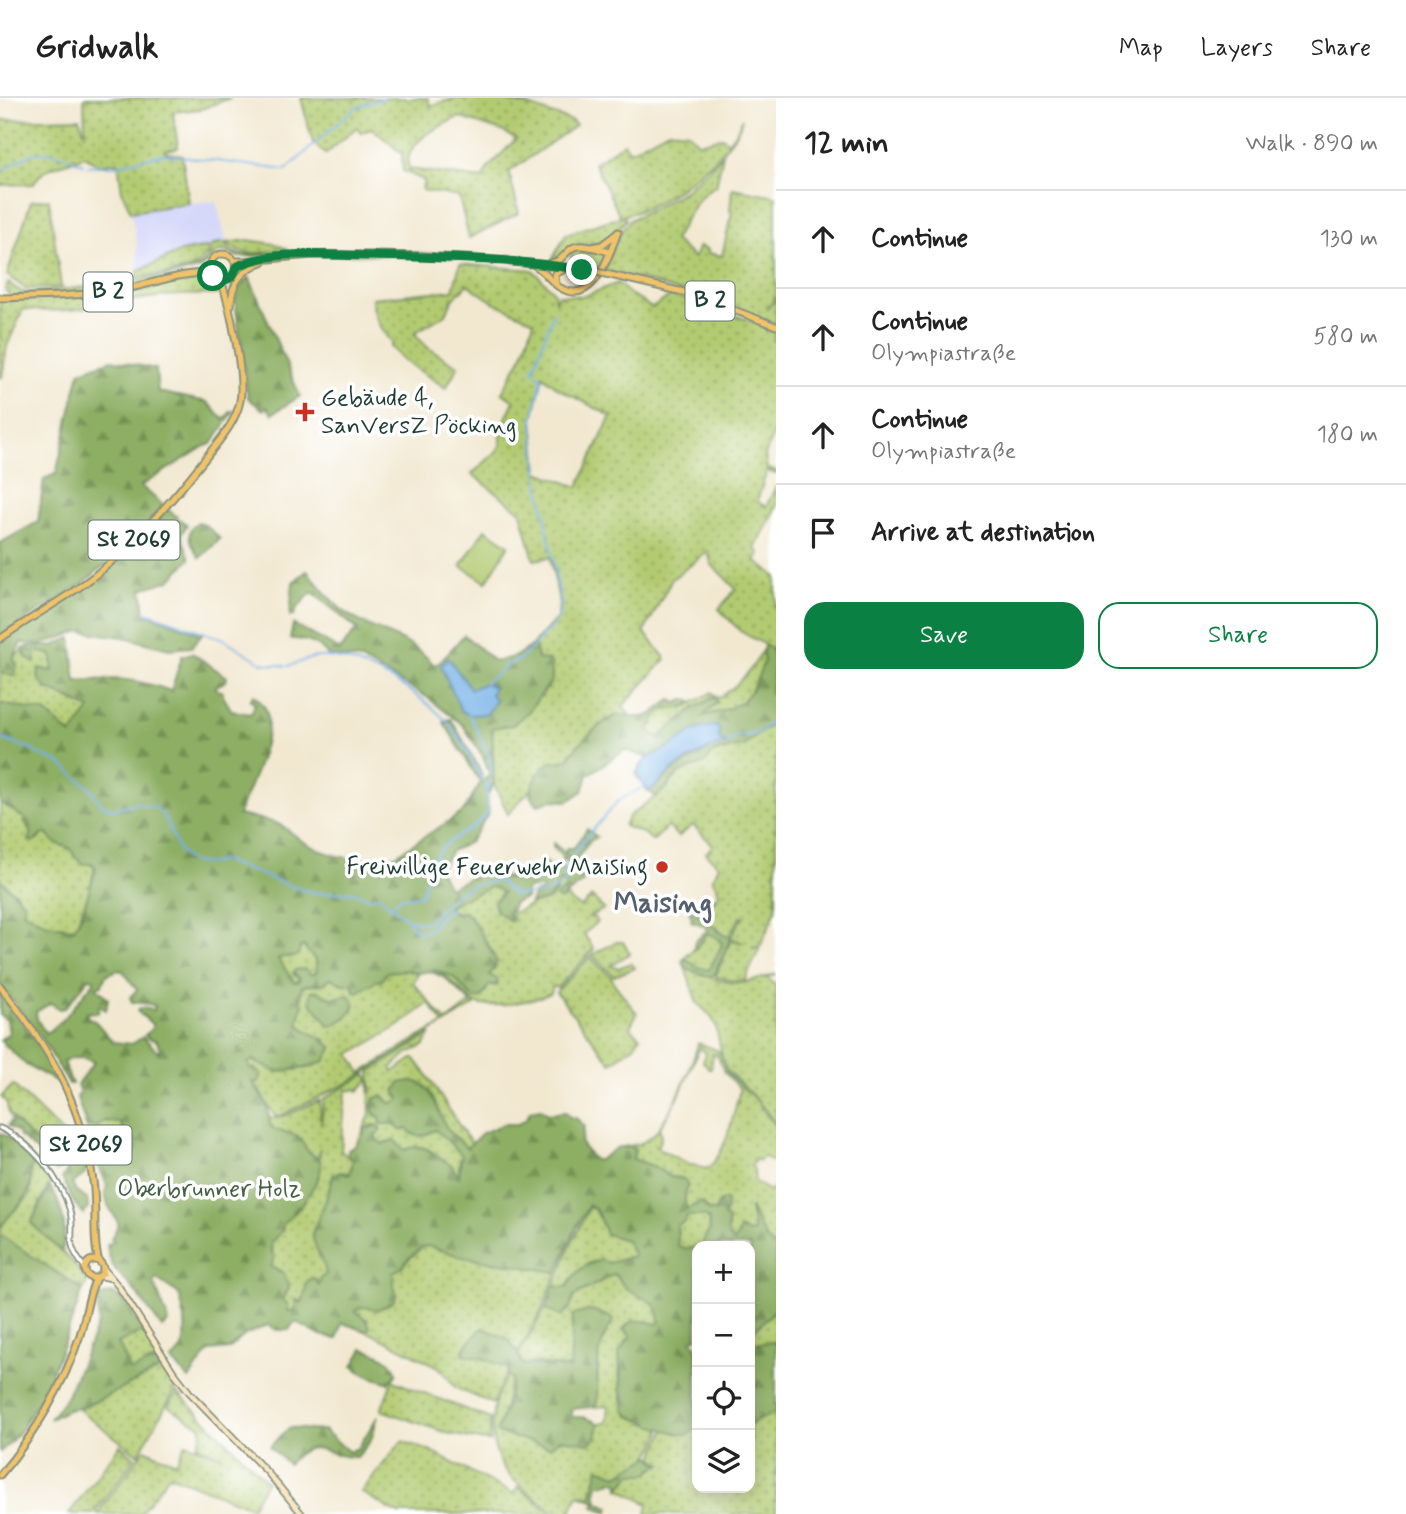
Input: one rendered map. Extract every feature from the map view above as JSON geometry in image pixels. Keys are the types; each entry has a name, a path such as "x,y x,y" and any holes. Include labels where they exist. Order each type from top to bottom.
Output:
{"main road":[{"path":"532,263 546,272 558,286 570,291 591,286 600,276 618,232 602,245 588,247"},
{"path":"544,265 560,261 578,246 610,252"},
{"path":"571,250 571,263 582,270"},
{"path":"215,255 230,255 236,264 234,274 224,280 211,273 210,265 215,255"},
{"name":"B 2","path":"236,264 270,258 317,255 532,263 596,272 692,294 774,325"},
{"name":"St 2069","path":"229,311 232,290 241,274 247,268 270,258"},
{"name":"B 2","path":"186,275 210,265"},
{"path":"558,286 555,274 570,268"},
{"name":"B 2","path":"0,298 118,290 186,275 211,273"},
{"name":"St 2069","path":"0,639 70,594 113,561 187,482 225,432 238,410 241,385 224,280"},
{"name":"St 2069","path":"0,986 49,1053 78,1113 94,1187 97,1240 91,1262"},
{"path":"91,1262 104,1269 120,1287 190,1393 267,1472 302,1514"},
{"path":"0,1475 31,1436 58,1387 80,1334 95,1277 91,1262"},
{"path":"95,1277 104,1269"},
{"path":"95,1277 111,1278"}],"street":[{"path":"0,1128 16,1136 33,1150 59,1189 70,1212 71,1249 77,1258 91,1262"}],"shaded area":[{"path":"216,201 227,243 180,252 138,271 137,243 131,212"}],"green space":[{"path":"84,98 231,98 201,109 173,112 178,148 165,150 167,153 182,155 189,203 131,212 122,192 118,162 99,165 84,156 43,172 34,184 0,185 0,120 79,118 85,134"},
{"path":"301,98 428,98 430,106 456,98 513,98 512,103 526,105 572,121 576,125 509,172 519,213 469,238 459,197 422,190 424,180 403,171 402,154 372,128 361,133 357,127 326,154 313,143","holes":["459,117 502,131 516,139 488,168 482,179 409,169 408,160 416,143"]},
{"path":"668,130 688,132 699,143 722,137 728,142 737,131 726,148 693,179 654,204 620,216 594,163 624,143 630,151"},
{"path":"723,154 716,186 709,189 697,202 674,240 694,258 699,246 708,250 708,253 722,256 732,212 732,188 776,196 776,297 766,310 776,299 776,324 644,280 604,271 618,236 630,220 683,192"},
{"path":"49,199 61,287 26,289 7,275 31,201"},
{"path":"624,216 626,220 606,241 591,245 581,244 551,262 566,234"},
{"path":"248,240 288,249 248,253 227,243"},
{"path":"220,243 241,255 368,251 494,258 513,255 513,258 504,259 312,253 237,257 224,251 216,254 199,269 130,286 91,293 10,296 6,291 8,283 22,292 30,293 173,274 203,264 213,245"},
{"path":"209,247 199,263 190,268 169,274 138,277 138,271 180,252"},
{"path":"576,249 605,252 601,270 576,265 570,256"},
{"path":"460,264 533,270 554,292 555,302 558,295 585,296 618,283 652,308 672,295 752,321 752,317 776,328 776,427 765,455 767,469 776,471 776,474 767,471 757,501 766,507 776,486 776,507 755,549 760,553 755,561 776,576 776,700 770,692 774,684 772,649 740,631 719,609 736,589 712,565 708,552 672,579 644,632 666,659 623,706 632,718 621,715 607,720 583,740 567,760 550,763 543,768 531,789 508,814 492,780 492,727 512,725 547,689 552,680 541,660 537,659 535,646 532,645 558,617 559,601 550,557 534,560 521,512 472,474 500,446 502,427 514,401 502,393 523,354 534,321 493,302 467,284 451,302 446,314 414,333 427,347 458,366 446,388 405,361 391,347 393,343 376,318 372,298 453,290","holes":["543,376 559,389 611,416 578,487 538,472 533,419"]},
{"path":"199,276 215,280 225,294 164,296 58,311 23,309 7,346 0,378 0,301 129,292"},
{"path":"249,277 300,396 272,414 267,407 263,410 248,398 235,301 239,287"},
{"path":"112,360 156,369 158,392 207,402 224,420 234,411 212,444 141,486 164,506 123,549 85,582 0,637 0,543 38,522 44,479 56,474 80,371"},
{"path":"167,509 187,525 181,534 190,559 170,580 142,589 145,613 202,634 191,647 169,649 128,638 81,631 42,644 21,643 13,659 17,667 14,676 0,672 0,644 105,572 127,554"},
{"path":"198,522 207,526 220,539 200,558 189,534"},
{"path":"485,529 509,545 486,582 461,566"},
{"name":"Oberbrunner Holz","path":"307,571 343,611 415,648 434,665 439,663 464,635 495,662 516,656 532,645 535,646 538,659 549,660 552,665 552,680 528,712 512,725 492,728 494,784 487,796 489,812 470,842 451,851 439,870 449,888 487,869 498,877 518,877 542,868 544,861 552,876 561,865 571,877 573,875 570,861 563,862 553,843 566,854 566,848 574,848 587,829 597,837 590,841 578,857 583,882 560,900 556,897 568,889 564,882 560,881 550,898 537,902 530,903 535,893 541,892 542,889 526,889 526,898 513,903 508,914 510,921 496,911 494,902 503,893 496,888 490,887 451,904 449,907 452,911 465,912 478,928 497,962 489,976 497,978 498,984 489,985 481,998 475,999 453,977 435,970 419,973 409,970 387,972 382,980 356,993 352,984 343,984 331,978 323,984 303,985 300,991 302,1006 298,1024 332,1048 325,1061 305,1068 276,1072 253,1060 248,1063 250,1069 260,1072 259,1082 253,1082 268,1108 270,1125 274,1129 298,1136 308,1151 321,1163 313,1188 283,1223 283,1230 271,1242 274,1257 271,1267 284,1273 289,1288 283,1300 288,1305 288,1311 294,1312 296,1299 299,1303 302,1302 308,1280 314,1278 319,1285 321,1277 326,1274 312,1233 333,1176 339,1172 350,1174 353,1161 348,1150 355,1146 366,1128 379,1126 380,1131 375,1137 382,1144 394,1140 404,1150 425,1148 452,1166 459,1177 462,1155 446,1139 435,1130 417,1136 407,1129 400,1130 394,1124 381,1124 380,1117 374,1114 373,1110 375,1098 382,1096 392,1104 400,1098 395,1091 400,1083 420,1083 431,1095 449,1131 467,1148 482,1133 504,1124 518,1124 526,1119 530,1111 541,1109 548,1114 566,1112 584,1126 581,1144 594,1160 599,1160 618,1147 634,1148 633,1159 655,1167 671,1177 684,1179 688,1186 685,1198 687,1209 701,1202 709,1211 715,1211 720,1201 726,1200 727,1209 723,1215 728,1220 728,1236 733,1241 704,1241 710,1229 709,1220 705,1216 687,1216 684,1222 677,1225 678,1246 692,1248 692,1431 688,1435 644,1422 624,1410 619,1353 631,1336 623,1330 634,1321 657,1324 660,1322 659,1313 652,1303 631,1292 614,1274 574,1296 570,1308 561,1316 545,1309 554,1286 567,1287 577,1273 589,1264 601,1260 609,1263 634,1256 626,1240 606,1234 596,1210 589,1205 557,1272 463,1257 428,1246 422,1247 393,1273 397,1294 393,1302 377,1310 366,1307 355,1311 366,1319 370,1327 366,1331 342,1323 337,1339 317,1334 298,1323 293,1323 289,1330 277,1330 268,1325 245,1335 229,1349 209,1351 189,1379 171,1360 182,1346 186,1330 179,1294 157,1279 153,1281 169,1322 162,1328 110,1260 107,1245 114,1241 111,1239 119,1224 108,1205 105,1194 107,1185 98,1164 109,1159 129,1164 137,1148 136,1141 123,1130 120,1122 104,1121 97,1127 86,1126 77,1097 80,1091 77,1085 94,1062 78,1058 63,1062 72,1084 69,1084 39,1034 0,984 0,879 24,903 24,912 47,924 74,929 81,917 96,869 93,864 84,864 75,857 70,848 55,843 47,834 44,833 35,841 29,841 31,834 24,818 0,802 0,704 45,712 71,735 90,709 46,688 38,678 39,668 53,671 52,655 35,650 35,663 27,658 23,649 29,646 53,646 71,638 76,681 124,680 171,691 182,656 192,653 227,677 216,689 223,692 232,711 251,714 255,704 250,700 254,695 266,710 268,724 263,750 238,815 275,823 302,841 336,855 372,860 396,855 463,812 481,782 490,775 482,755 463,725 427,697 361,660 328,656 321,648 311,643 290,639 293,624 340,650 357,629 312,592 296,609 294,616 290,616 293,582","holes":["304,946 316,961 317,972 311,975 305,969 295,970 293,973 300,979 294,982 278,959 295,957 300,947","116,970 123,971 137,990 130,997 132,1002 155,1006 154,1010 140,1008 137,1011 152,1024 152,1029 145,1035 157,1041 160,1051 143,1037 132,1044 113,1042 96,1022 86,1016 89,1012 98,1013 99,1006 106,1010 108,998 96,987 102,985 106,975","89,978 94,979 94,982 65,1017 45,1033 36,1012 51,1003 59,1009 65,1008"]},
{"path":"765,645 772,649 774,671 770,692 776,700 776,721 743,746 710,754 705,763 679,773 657,797 648,791 675,769 713,747 725,744 718,737 718,726 694,730 648,758 625,750 588,775 583,791 568,801 552,800 538,805 530,796 543,768 552,762 567,760 591,733 615,716 644,717 671,700 677,703 687,699 692,702 660,713 649,730 657,737 694,708 714,697 717,702 703,716 737,704 750,693 754,685 764,661 762,651"},
{"path":"23,649 27,658 35,662 35,650 52,655 53,671 46,688 91,709 71,735 45,712 0,704 0,672 14,676 17,665 13,659"},
{"path":"762,651 764,661 750,693 744,699 728,709 703,716 714,697 694,708 661,736 652,735 649,730 658,713 669,707 686,707 712,692 718,698 743,678"},
{"path":"451,719 480,770 482,775 479,780 443,721"},
{"path":"776,721 776,909 761,945 752,946 759,950 745,980 734,981 716,975 730,942 732,940 743,943 731,938 738,923 744,918 742,916 728,937 703,916 719,893 712,878 719,866 706,853 713,845 693,825 678,837 668,826 653,841 645,834 624,826 629,816 666,789 679,773 705,763 710,755 718,751 743,746"},
{"path":"0,802 24,818 31,834 30,840 36,841 45,833 55,843 71,849 81,861 95,866 88,896 75,928 47,924 24,912 16,893 0,879"},
{"path":"562,881 568,890 565,890 562,899 567,896 581,907 592,897 604,909 589,917 595,918 597,922 584,934 594,949 557,988 553,986 551,993 513,1003 482,1005 471,1000 437,970 453,977 471,996 481,998 489,985 497,986 489,976 496,967 493,953 471,917 466,913 452,912 449,906 491,886 503,892 494,902 496,911 513,921 511,914 550,899"},
{"path":"715,897 703,917 723,935 731,937 717,970 710,976 686,969 682,961 685,958 697,967 709,970 722,945 721,940 708,933 694,950 694,943 708,929 691,921 689,912 692,909 700,915"},
{"path":"709,932 719,938 722,945 709,971 684,958"},
{"path":"616,942 623,942 630,953 611,966 618,968 631,963 635,968 614,976 592,955"},
{"path":"302,945 316,961 317,972 311,975 306,970 295,970 294,975 300,980 294,982 278,959 295,957"},
{"path":"590,957 612,978 637,1013 630,1027 640,1037 634,1046 611,1063 556,992"},
{"path":"402,970 419,973 413,983 445,1020 448,1021 471,1003 445,978 429,971 448,979 475,1005 348,1083 275,1116 254,1082 259,1082 260,1072 247,1066 250,1060 278,1072 309,1068 323,1062 331,1051 325,1040 298,1024 302,1006 301,987 323,984 330,978 352,984 357,992 382,980 387,972","holes":["429,1003 444,1024 361,1073 350,1054 399,1026"]},
{"path":"686,971 740,983 776,974 767,978 776,985 776,1124 758,1101 727,1070 716,1026 710,1015 697,1003"},
{"path":"314,990 332,998 349,995 355,1004 345,1018 330,1026 310,1002 311,992"},
{"path":"0,993 39,1045 61,1084 26,1065 0,1040 9,1033 7,1020 0,1015"},
{"path":"431,1034 424,1046 408,1053 391,1068 393,1072 414,1058 472,1144 466,1148 451,1133 427,1090 413,1081 399,1084 396,1094 400,1098 392,1104 382,1096 375,1098 373,1110 384,1124 394,1124 417,1135 435,1130 439,1132 462,1155 459,1176 441,1158 425,1148 403,1150 394,1140 381,1144 375,1138 381,1129 377,1125 371,1125 363,1131 370,1115 369,1080 358,1091 346,1091 341,1151 353,1160 349,1174 342,1172 332,1178 312,1235 327,1273 319,1285 317,1280 309,1280 303,1299 299,1303 296,1300 294,1312 291,1313 283,1300 289,1288 284,1273 270,1265 274,1257 271,1244 283,1230 283,1223 300,1208 320,1175 320,1148 318,1158 307,1151 298,1136 274,1129 269,1123 270,1118 285,1116 320,1100 321,1125 324,1099 366,1074 370,1081 372,1094 370,1072"},
{"path":"698,1043 719,1051 727,1073 755,1099 776,1127 776,1164 764,1156 759,1161 756,1159 751,1166 754,1169 755,1182 769,1191 776,1184 776,1200 772,1213 776,1211 776,1249 765,1238 750,1207 754,1232 742,1230 733,1241 728,1236 728,1223 723,1215 727,1209 726,1200 719,1203 715,1211 709,1211 703,1203 688,1209 685,1198 688,1186 681,1178 671,1177 655,1167 633,1159 635,1150 623,1147 643,1142 659,1128 661,1138 656,1147 686,1163 706,1169 713,1164 724,1145 740,1089 724,1072 718,1057 713,1054 711,1069 708,1069 703,1062 706,1053 700,1047 672,1108"},
{"path":"13,1085 73,1143 68,1158 50,1145 44,1152 11,1117 7,1103 1,1097"},
{"path":"13,1118 44,1152 50,1145 68,1158 73,1149 65,1166 56,1171 18,1132 8,1126"},
{"path":"104,1121 121,1123 122,1128 136,1141 137,1148 129,1164 108,1157 98,1163 86,1126 97,1127"},
{"path":"0,1133 16,1142 36,1164 31,1167 31,1179 26,1195 0,1229"},
{"path":"81,1145 86,1163 85,1174 72,1184 76,1192 87,1199 88,1208 84,1214 74,1203 62,1178"},
{"path":"40,1162 51,1180 31,1223 74,1263 87,1283 83,1290 0,1235 3,1223 29,1195 31,1167"},
{"path":"50,1186 63,1218 62,1252 31,1223"},
{"path":"590,1206 598,1214 606,1234 626,1240 634,1256 609,1263 589,1263 566,1288 554,1286 572,1242"},
{"path":"750,1207 765,1238 776,1249 776,1309 755,1330 755,1241 734,1241 740,1230 754,1232"},
{"path":"687,1216 705,1216 709,1220 710,1229 704,1241 692,1241 692,1248 686,1249 678,1246 677,1225 684,1222"},
{"path":"0,1235 83,1290 40,1399 15,1437 0,1452"},
{"path":"428,1246 463,1257 557,1272 541,1312 518,1353 507,1338 483,1328 463,1350 464,1354 509,1368 493,1404 456,1388 439,1367 366,1331 369,1327 354,1311 359,1307 384,1307 397,1294 393,1273 422,1247"},
{"path":"614,1274 631,1292 652,1302 659,1312 661,1321 657,1324 632,1321 624,1329 631,1336 624,1345 619,1370 622,1401 628,1416 658,1426 661,1431 654,1449 645,1459 617,1475 599,1468 591,1498 578,1495 570,1514 560,1513 545,1505 508,1474 496,1451 493,1411 501,1386 508,1375 512,1377 498,1433 550,1447 560,1439 589,1443 596,1438 599,1423 607,1423 609,1406 594,1407 597,1402 599,1359 605,1334 614,1320 592,1310 570,1368 537,1363 526,1365 521,1362 519,1354 545,1309 557,1313 570,1308 574,1296"},
{"path":"112,1293 123,1299 143,1331 118,1343 131,1371 151,1362 160,1363 161,1369 84,1407 67,1410 50,1419 67,1396 98,1324 99,1296"},
{"path":"776,1309 776,1342 755,1344 755,1329"},
{"path":"592,1310 614,1321 600,1349 597,1402 594,1407 571,1409 572,1417 584,1417 599,1423 596,1438 589,1443 560,1439 550,1447 498,1433 512,1379 508,1375 510,1369 463,1354 465,1347 482,1328 509,1339 523,1364 570,1368 573,1315"},
{"path":"143,1331 163,1361 151,1362 131,1372 118,1343"},
{"path":"776,1342 776,1412 755,1422 755,1367 755,1344"},
{"path":"363,1349 378,1354 391,1363 397,1373 393,1379 387,1382 365,1374 353,1366"},
{"path":"161,1369 176,1388 138,1455 77,1408 84,1407"},
{"path":"391,1380 490,1419 490,1442 450,1434 381,1410 391,1384 387,1382"},
{"path":"177,1392 267,1481 251,1507 169,1475 140,1514 97,1514 145,1449 176,1463 186,1443 223,1457 197,1445 202,1435 201,1427 168,1406"},
{"path":"776,1412 776,1514 646,1514 648,1504 619,1488 632,1474 650,1473 653,1468 662,1464 653,1457 666,1428 678,1434 692,1431 692,1493 755,1493 755,1422"},
{"path":"378,1416 371,1440 357,1457 346,1457 314,1448 297,1455 288,1464 270,1447 286,1431 296,1428 324,1430 349,1452 358,1448"},
{"path":"402,1441 427,1450 514,1494 518,1487 553,1514 398,1514 361,1492"},
{"path":"120,1445 135,1458 93,1514 69,1514"},
{"path":"650,1456 662,1464 653,1468 649,1474 632,1474 619,1488 619,1483 613,1480 598,1484 596,1494 599,1503 610,1507 608,1512 594,1507 596,1501 578,1495 591,1497 599,1468 617,1475"}],"water":[{"path":"448,658 471,689 485,683 494,687 491,694 496,700 487,714 469,715 461,711 441,666"},
{"path":"713,726 719,728 720,740 727,743 681,764 648,791 636,775 643,763 694,731"}],"waterway":[{"path":"88,166 114,166 163,154 286,170 356,107 384,98"},
{"path":"0,172 23,158 40,152 58,154 83,164"},
{"path":"485,683 532,648 558,619 561,603 538,478 533,419 542,378 533,370 554,312"},
{"path":"144,611 206,633"},
{"path":"208,634 222,638 262,663 285,666"},
{"path":"288,666 318,657 335,658 353,662 390,678 423,701 449,724 482,779"},
{"path":"469,715 490,757 492,775"},
{"path":"727,742 739,736 759,733 776,718"},
{"path":"0,738 60,763 89,787 102,805 113,809 136,803 157,808 165,818 178,849 192,862 210,864 222,860 299,889 319,893 351,892 367,897 378,896 406,918 420,922 428,922 451,898 476,884 499,881 514,895 543,893 556,889 567,880 565,868 578,847 618,801 643,787"},
{"path":"484,781 488,789"},
{"path":"392,906 401,897 420,896 432,861 439,851 471,828 489,810 486,793 491,782"},
{"path":"409,922 418,933 424,932 451,909"}],"place":[{"name":"Gebäude 4, SanVersZ Pöcking","path":"305,412"},
{"name":"Freiwillige Feuerwehr Maising","path":"662,867"}],"district":[{"name":"Maising","path":"663,904"}],"route":[{"path":"213,276 219,280 227,279 232,277 236,267 257,260 317,255 471,259 582,270"}]}
